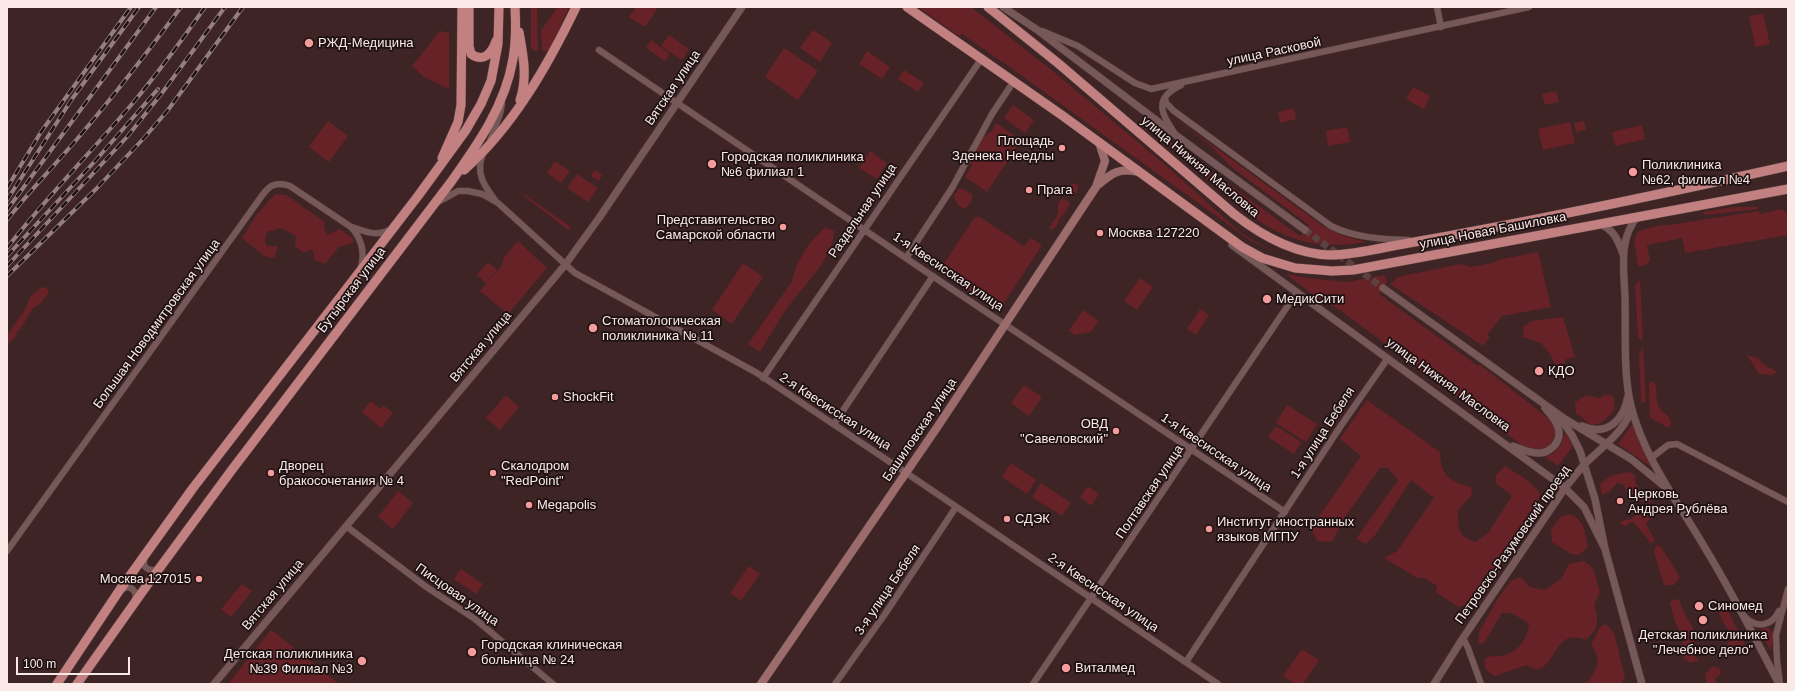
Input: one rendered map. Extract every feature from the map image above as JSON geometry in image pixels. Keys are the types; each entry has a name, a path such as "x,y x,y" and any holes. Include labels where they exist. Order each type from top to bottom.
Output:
{"main road":[{"path":"435,174 459,117 462,94 462,7"},
{"path":"469,7 468,46 469,51 475,56 484,57 488,55 494,46 499,30"},
{"name":"Бутырская улица","path":"57,684 119,591 193,488 394,228 435,174 470,124 488,90 497,57 499,7"},
{"path":"451,182 486,150 514,113 554,53 576,7"},
{"name":"улица Нижняя Масловка","path":"907,7 982,58 1211,225"},
{"name":"улица Нижняя Масловка","path":"988,7 1060,64 1234,214 1251,227 1270,238 1290,247 1309,253 1330,255 1349,254 1420,241"},
{"path":"514,113 524,86 525,66 515,8"},
{"name":"Бутырская улица","path":"77,684 134,602 434,205 483,136 505,89 514,52 515,8"},
{"name":"Башиловская улица","path":"761,684 906,472 1096,187 1105,161 1099,142"},
{"name":"улица Новая Башиловка","path":"1420,241 1480,230 1788,166"},
{"name":"Башиловская улица","path":"1096,187 1116,172 1127,170 1140,172"},
{"name":"улица Новая Башиловка","path":"1211,225 1242,247 1262,258 1295,268 1332,271 1353,270 1788,189"}],"street":[{"name":"Вятская улица","path":"214,684 565,265 742,7"},
{"name":"улица Нижняя Масловка","path":"1003,7 1036,29 1177,136 1305,230"},
{"path":"1437,7 1441,27"},
{"name":"улица Расковой","path":"1036,29 1078,46 1144,88 1150,89 1529,7"},
{"name":"1-я Квесисская улица","path":"600,50 906,258 1285,512"},
{"name":"Раздельная улица","path":"763,378 982,58"},
{"path":"906,258 952,188 992,114 1014,81"},
{"path":"1165,99 1172,90 1188,82"},
{"name":"2-я Квесисская улица","path":"505,89 500,114 481,159 480,173 486,188 498,203 565,265 575,273 763,378 906,472 1218,684"},
{"name":"улица Нижняя Масловка","path":"1165,99 1166,103 1174,111 1331,226 1345,232 1367,237 1420,241"},
{"name":"улица Нижняя Масловка","path":"1165,99 1162,106 1162,112 1177,136"},
{"name":"Большая Новодмитровская улица","path":"7,551 267,189 277,183 290,186 351,227 358,234 363,250 363,260 360,272"},
{"name":"2-я Квесисская улица","path":"434,205 449,194 463,191 482,194 498,203"},
{"path":"1565,419 1586,428 1598,430 1605,428 1618,420 1626,407 1628,392 1623,254 1628,229 1638,216"},
{"path":"1599,223 1610,229 1623,254"},
{"name":"улица Нижняя Масловка","path":"1211,225 1238,250 1565,488 1584,507 1605,549"},
{"name":"Большая Новодмитровская улица","path":"351,227 369,233 378,234 388,232 394,228"},
{"path":"834,424 933,276"},
{"path":"1383,288 1565,419 1637,463 1671,493"},
{"name":"Полтавская улица","path":"1033,684 1092,599 1297,292"},
{"name":"1-я улица Бебеля","path":"1186,662 1340,426 1388,358"},
{"path":"1628,392 1651,458 1716,566 1779,684"},
{"path":"1505,444 1529,452 1541,453 1550,449 1557,441 1559,435 1557,424 1536,398"},
{"name":"Петровско-Разумовский проезд","path":"1434,684 1463,638 1565,488 1584,465 1625,422 1630,415 1632,407"},
{"path":"1556,412 1572,435 1580,451 1596,499 1605,549 1642,684"},
{"path":"1651,458 1668,445 1677,444 1788,502"},
{"name":"3-я улица Бебеля","path":"836,684 885,614 956,507"},
{"name":"Писцовая улица","path":"346,526 425,586 475,619 554,684"},
{"path":"145,555 143,561 145,567 155,570 160,567"},
{"path":"119,591 124,587 134,590 136,596 134,602"},
{"path":"1779,684 1776,635 1788,589"},
{"path":"1744,616 1758,625 1767,624 1777,616 1783,604"},
{"path":"1463,638 1481,684"}],"shaded area":[{"path":"531,7 537,7 538,49 536,52 531,48"},
{"path":"558,7 569,7 550,49 544,52 542,51 541,30"},
{"path":"636,7 654,7 657,9 645,27 629,17"},
{"path":"918,7 971,7 1054,72 1170,169 1240,232 1277,253 1251,241 1008,66 962,34 959,36"},
{"path":"1763,14 1770,44 1755,47 1749,16"},
{"path":"813,30 832,43 820,62 800,48"},
{"path":"440,31 449,33 449,89 424,77 412,66"},
{"path":"669,35 689,49 682,60 661,46"},
{"path":"651,40 670,54 665,61 646,48"},
{"path":"784,48 818,71 798,100 765,77"},
{"path":"867,51 890,67 882,79 859,64"},
{"path":"904,70 924,83 918,92 898,79"},
{"path":"1413,87 1430,96 1424,109 1406,99"},
{"path":"1556,91 1559,102 1545,105 1542,94"},
{"path":"1013,105 1034,120 1025,133 1004,118"},
{"path":"1294,108 1296,119 1280,123 1278,112"},
{"path":"1171,115 1323,226 1344,236 1366,242 1342,245 1320,244 1281,234 1264,224 1229,199 1147,127 1148,126 1300,236 1309,225 1234,169 1207,143"},
{"path":"328,121 348,136 329,162 309,147"},
{"path":"1584,121 1586,130 1576,132 1574,123"},
{"path":"1570,122 1575,143 1543,150 1538,129"},
{"path":"996,123 1021,140 987,192 965,177 973,164 968,163 983,137 992,131"},
{"path":"1642,125 1645,139 1615,146 1612,132"},
{"path":"1347,127 1350,142 1328,146 1326,131"},
{"path":"870,151 887,163 877,179 859,168"},
{"path":"555,161 570,171 561,183 547,173"},
{"path":"595,170 602,175 599,181 591,176"},
{"path":"577,174 598,188 588,202 567,188"},
{"path":"1075,183 1078,185 1077,192 1074,194 1070,190 1070,185"},
{"path":"960,188 972,194 972,200 966,209 959,206 955,201 954,195"},
{"path":"275,194 286,195 325,222 324,228 328,235 339,229 353,238 353,243 339,247 325,264 314,260 314,253 311,249 304,253 295,246 296,236 281,228 267,232 265,242 267,246 278,246 274,258 264,256 242,238 257,214"},
{"path":"525,195 571,227 568,230 524,196"},
{"path":"1062,198 1068,201 1070,205 1059,220 1056,227 1050,230 1050,227 1058,214 1058,204"},
{"path":"1733,207 1758,207 1758,209 1704,215 1703,212"},
{"path":"1782,209 1785,212 1788,212 1788,235 1685,253 1682,238 1647,245 1650,260 1646,265 1638,266 1634,241 1637,232 1662,225 1759,211 1760,214"},
{"path":"980,217 1024,246 1031,238 1042,245 999,311 939,271 974,218"},
{"path":"825,227 834,231 833,241 829,251 817,271 784,312 760,352 748,344 791,283 797,264 809,244"},
{"path":"518,241 547,268 508,314 480,291 502,265 504,257"},
{"path":"1538,252 1551,307 1502,316 1487,335 1490,337 1483,346 1390,284 1398,277 1461,264 1471,267"},
{"path":"488,262 497,270 486,283 477,275"},
{"path":"743,263 763,277 732,324 712,310"},
{"path":"1287,275 1307,278 1347,282 1384,275 1387,282 1379,294 1478,366 1479,364 1543,414 1554,426 1555,435 1551,443 1548,447 1540,451 1534,451 1523,446 1340,310 1316,297"},
{"path":"1140,278 1153,287 1137,310 1124,301"},
{"path":"1640,280 1643,341 1638,337 1635,285"},
{"path":"40,288 47,288 49,292 40,304 33,308 21,328 16,333 17,336 8,344 7,352 7,335 24,311 31,296"},
{"path":"1200,309 1209,315 1196,335 1187,329"},
{"path":"1083,310 1099,321 1091,332 1075,335 1069,331"},
{"path":"1563,317 1575,357 1566,359 1563,369 1556,367 1550,354 1541,343 1523,337 1524,326 1532,321"},
{"path":"1643,348 1646,402 1641,403 1639,354"},
{"path":"1747,355 1758,358 1763,364 1777,372 1772,375 1759,374"},
{"path":"1651,381 1654,382 1655,385 1659,407 1670,418 1671,421 1669,428 1650,418 1649,383"},
{"path":"1024,385 1042,397 1029,416 1011,403"},
{"path":"1605,394 1613,396 1615,407 1613,412 1605,420 1593,425 1576,414 1575,403 1580,399 1588,396 1599,398"},
{"path":"506,395 519,407 500,430 486,418"},
{"path":"1367,400 1440,452 1442,467 1448,477 1458,483 1471,487 1472,495 1458,510 1460,530 1465,537 1470,540 1476,542 1488,533 1512,496 1496,483 1496,475 1505,466 1530,482 1540,493 1536,510 1505,550 1473,603 1458,607 1436,592 1437,586 1425,578 1418,578 1384,558 1397,551 1434,498 1411,480 1376,534 1366,544 1356,539 1398,480 1388,468 1380,468 1345,517 1332,542 1317,541 1311,528 1361,456 1340,439"},
{"path":"371,401 380,409 383,405 393,413 381,428 362,412"},
{"path":"1287,405 1317,424 1306,442 1276,423"},
{"path":"1633,423 1653,468 1618,444"},
{"path":"1276,426 1301,442 1294,454 1268,437"},
{"path":"1565,431 1573,446 1558,466 1545,457 1557,450 1563,440"},
{"path":"1011,463 1036,480 1027,494 1002,477"},
{"path":"1629,472 1635,475 1636,484 1642,492 1651,491 1655,495 1649,503 1642,502 1637,495 1629,496 1623,484 1617,483 1609,492 1602,495 1600,485 1606,479 1613,475"},
{"path":"1041,483 1071,503 1062,516 1032,497"},
{"path":"1088,486 1099,494 1091,506 1080,497"},
{"path":"398,491 413,503 393,529 378,517"},
{"path":"1661,505 1664,507 1662,510 1646,524 1655,541 1650,544 1648,539 1633,522 1626,526 1621,524 1621,521 1631,519 1638,513 1650,507"},
{"path":"1570,514 1579,520 1584,528 1586,537 1588,547 1579,555 1571,554 1552,542 1551,530 1560,517"},
{"path":"1656,545 1661,547 1680,577 1674,585 1664,585 1654,552"},
{"path":"1584,561 1593,568 1600,592 1594,605 1597,615 1597,624 1590,636 1586,640 1568,638 1562,642 1544,666 1537,670 1526,665 1495,676 1490,673 1485,667 1485,658 1502,656 1514,651 1521,644 1528,629 1529,624 1512,613 1502,613 1484,643 1478,644 1479,632 1498,598 1512,580 1521,577 1530,587 1544,590 1561,579 1569,564"},
{"path":"749,566 760,574 741,601 730,593"},
{"path":"461,569 483,584 476,594 454,579"},
{"path":"242,584 252,591 231,617 221,609"},
{"path":"1674,599 1679,600 1698,637 1693,644 1691,653 1699,660 1691,663 1684,659 1681,645 1684,640 1675,622 1670,603"},
{"path":"1721,604 1726,607 1746,647 1739,654 1730,656 1727,651 1727,646 1732,636 1717,608"},
{"path":"1606,624 1614,633 1625,677 1621,684 1580,684 1589,681 1598,663 1597,656 1591,645 1600,627"},
{"path":"1767,627 1774,634 1771,651 1759,630"},
{"path":"270,631 273,631 339,684 228,684"},
{"path":"1302,649 1319,660 1303,684 1295,684 1283,676"},
{"path":"1713,666 1720,669 1721,674 1715,678 1717,684 1707,684 1705,674"}],"tunnel":[{"path":"1305,230 1383,288"}],"railway":[{"path":"7,188 41,132 131,7"},
{"path":"7,200 72,99 139,7"},
{"path":"7,210 156,7"},
{"path":"7,220 25,197 74,143 108,102 181,7"},
{"path":"7,248 37,211 142,92 205,7"},
{"path":"7,266 127,137 162,93 225,7"},
{"path":"7,276 96,189 144,138 168,110 243,7"},
{"path":"7,256 96,160 158,89"}],"place":[{"name":"РЖД-Медицина","path":"309,43"},
{"name":"Площадь Зденека Неедлы","path":"1062,148"},
{"name":"Городская поликлиника №6 филиал 1","path":"712,164"},
{"name":"Поликлиника №62, филиал №4","path":"1633,172"},
{"name":"Прага","path":"1029,190"},
{"name":"Представительство Самарской области","path":"783,227"},
{"name":"Москва 127220","path":"1100,233"},
{"name":"МедикСити","path":"1267,299"},
{"name":"Стоматологическая поликлиника № 11","path":"593,328"},
{"name":"КДО","path":"1539,371"},
{"name":"ShockFit","path":"555,397"},
{"name":"ОВД \"Савеловский\"","path":"1116,431"},
{"name":"Дворец бракосочетания № 4","path":"271,473"},
{"name":"Скалодром \"RedPoint\"","path":"493,473"},
{"name":"Церковь Андрея Рублёва","path":"1620,501"},
{"name":"Megapolis","path":"529,505"},
{"name":"СДЭК","path":"1007,519"},
{"name":"Институт иностранных языков МГПУ","path":"1209,529"},
{"name":"Москва 127015","path":"199,579"},
{"name":"Синомед","path":"1699,606"},
{"name":"Детская поликлиника \"Лечебное дело\"","path":"1703,620"},
{"name":"Городская клиническая больница № 24","path":"472,652"},
{"name":"Детская поликлиника №39 Филиал №3","path":"362,661"},
{"name":"Виталмед","path":"1066,668"}]}
